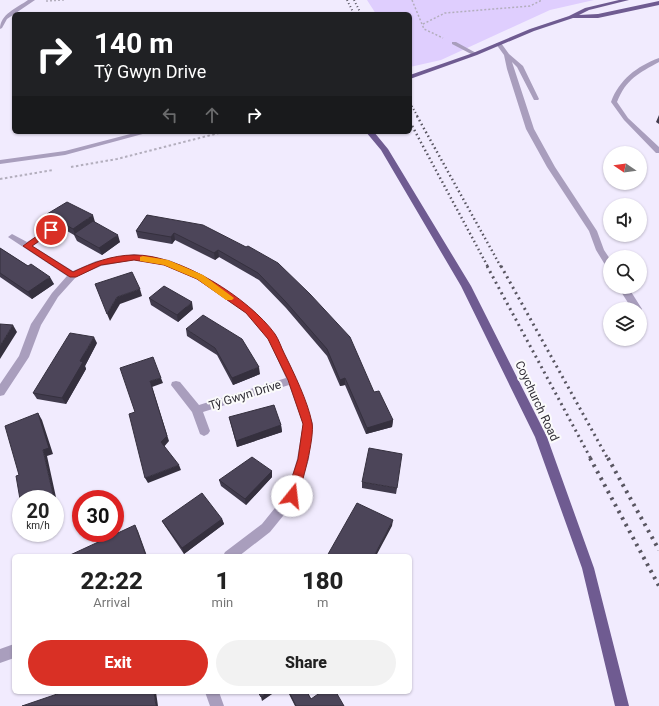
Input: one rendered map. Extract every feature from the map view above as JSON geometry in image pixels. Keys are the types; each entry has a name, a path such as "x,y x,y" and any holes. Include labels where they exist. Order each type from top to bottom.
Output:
{"main road":[{"path":"412,76 475,54 532,30 571,17 587,9 626,0"},
{"path":"571,17 598,16 659,3"},
{"name":"Coychurch Road","path":"372,134 384,149 466,286 541,437 588,568 622,706"}],"street":[{"path":"14,12 32,0"},
{"path":"0,27 5,18 12,13"},
{"path":"454,43 475,54"},
{"path":"499,44 507,55 520,66 536,99"},
{"path":"507,55 510,69 530,129 551,167 593,230 603,255"},
{"path":"659,60 625,80 618,91 614,102 626,119 659,151"},
{"path":"0,162 65,153 138,134"},
{"path":"27,246 51,230"},
{"path":"12,237 73,276"},
{"name":"Tŷ Gwyn Drive","path":"0,392 24,357 36,324 55,295 73,276 99,263 134,257 166,262 200,277 249,311 272,337 292,380 308,424 303,459 292,496 266,528 232,554"},
{"name":"Tŷ Gwyn Drive","path":"197,410 292,380"},
{"name":"Tŷ Gwyn Drive","path":"176,385 197,410 204,431"},
{"path":"0,656 12,652"},
{"path":"213,694 218,706"}],"path":[{"path":"412,0 424,29 454,43"},
{"path":"423,24 445,13 530,6 542,0"},
{"path":"70,167 117,159 215,134"},
{"path":"0,179 54,170"}],"shaded area":[{"path":"367,0 594,0 550,10 441,60 412,67 412,12 375,12"}],"building":[{"path":"67,202 93,215 73,229 47,214"},
{"path":"147,215 203,225 246,247 248,246 278,263 310,294 350,337 374,392 379,391 393,420 367,428 345,378 340,380 327,349 258,273 218,250 214,253 174,233 171,237 136,231"},
{"path":"93,221 118,235 99,248 74,234"},
{"path":"0,248 28,266 31,264 50,277 28,292 0,273"},
{"path":"132,272 140,289 117,297 107,314 95,284"},
{"path":"164,286 192,302 177,315 149,298"},
{"path":"203,315 242,339 259,367 232,378 215,348 186,329"},
{"path":"0,324 13,325 0,346"},
{"path":"70,333 94,337 80,361 83,362 62,398 33,393"},
{"path":"153,357 161,378 150,381 167,436 161,442 179,465 145,478 129,414 135,412 120,368"},
{"path":"274,405 281,425 236,441 229,417"},
{"path":"38,413 49,448 43,450 52,490 18,490 16,476 19,475 5,426"},
{"path":"369,448 402,454 397,488 362,482"},
{"path":"252,457 272,471 245,499 219,480"},
{"path":"202,493 222,519 182,548 162,521"},
{"path":"357,503 393,520 375,554 328,554"},
{"path":"135,525 145,554 72,554 98,542 124,542 124,530"},
{"path":"57,694 154,694 156,706 22,706"},
{"path":"290,694 308,694 311,699 318,694 337,694 344,706 296,706"}],"railway":[{"path":"347,0 353,12"},
{"path":"354,0 360,12"},
{"path":"412,106 418,117"},
{"path":"417,116 501,267"},
{"path":"412,126 488,267"},
{"path":"487,266 591,459"},
{"path":"501,266 608,459"},
{"path":"590,458 659,586"},
{"path":"608,458 659,550"}],"slow traffic":[{"path":"143,259 166,262 200,277 229,298"}],"route":[{"path":"51,230 27,246 73,276 99,263 134,257 166,262 200,277 249,311 272,337 292,380 308,424 303,459 292,496"}]}
